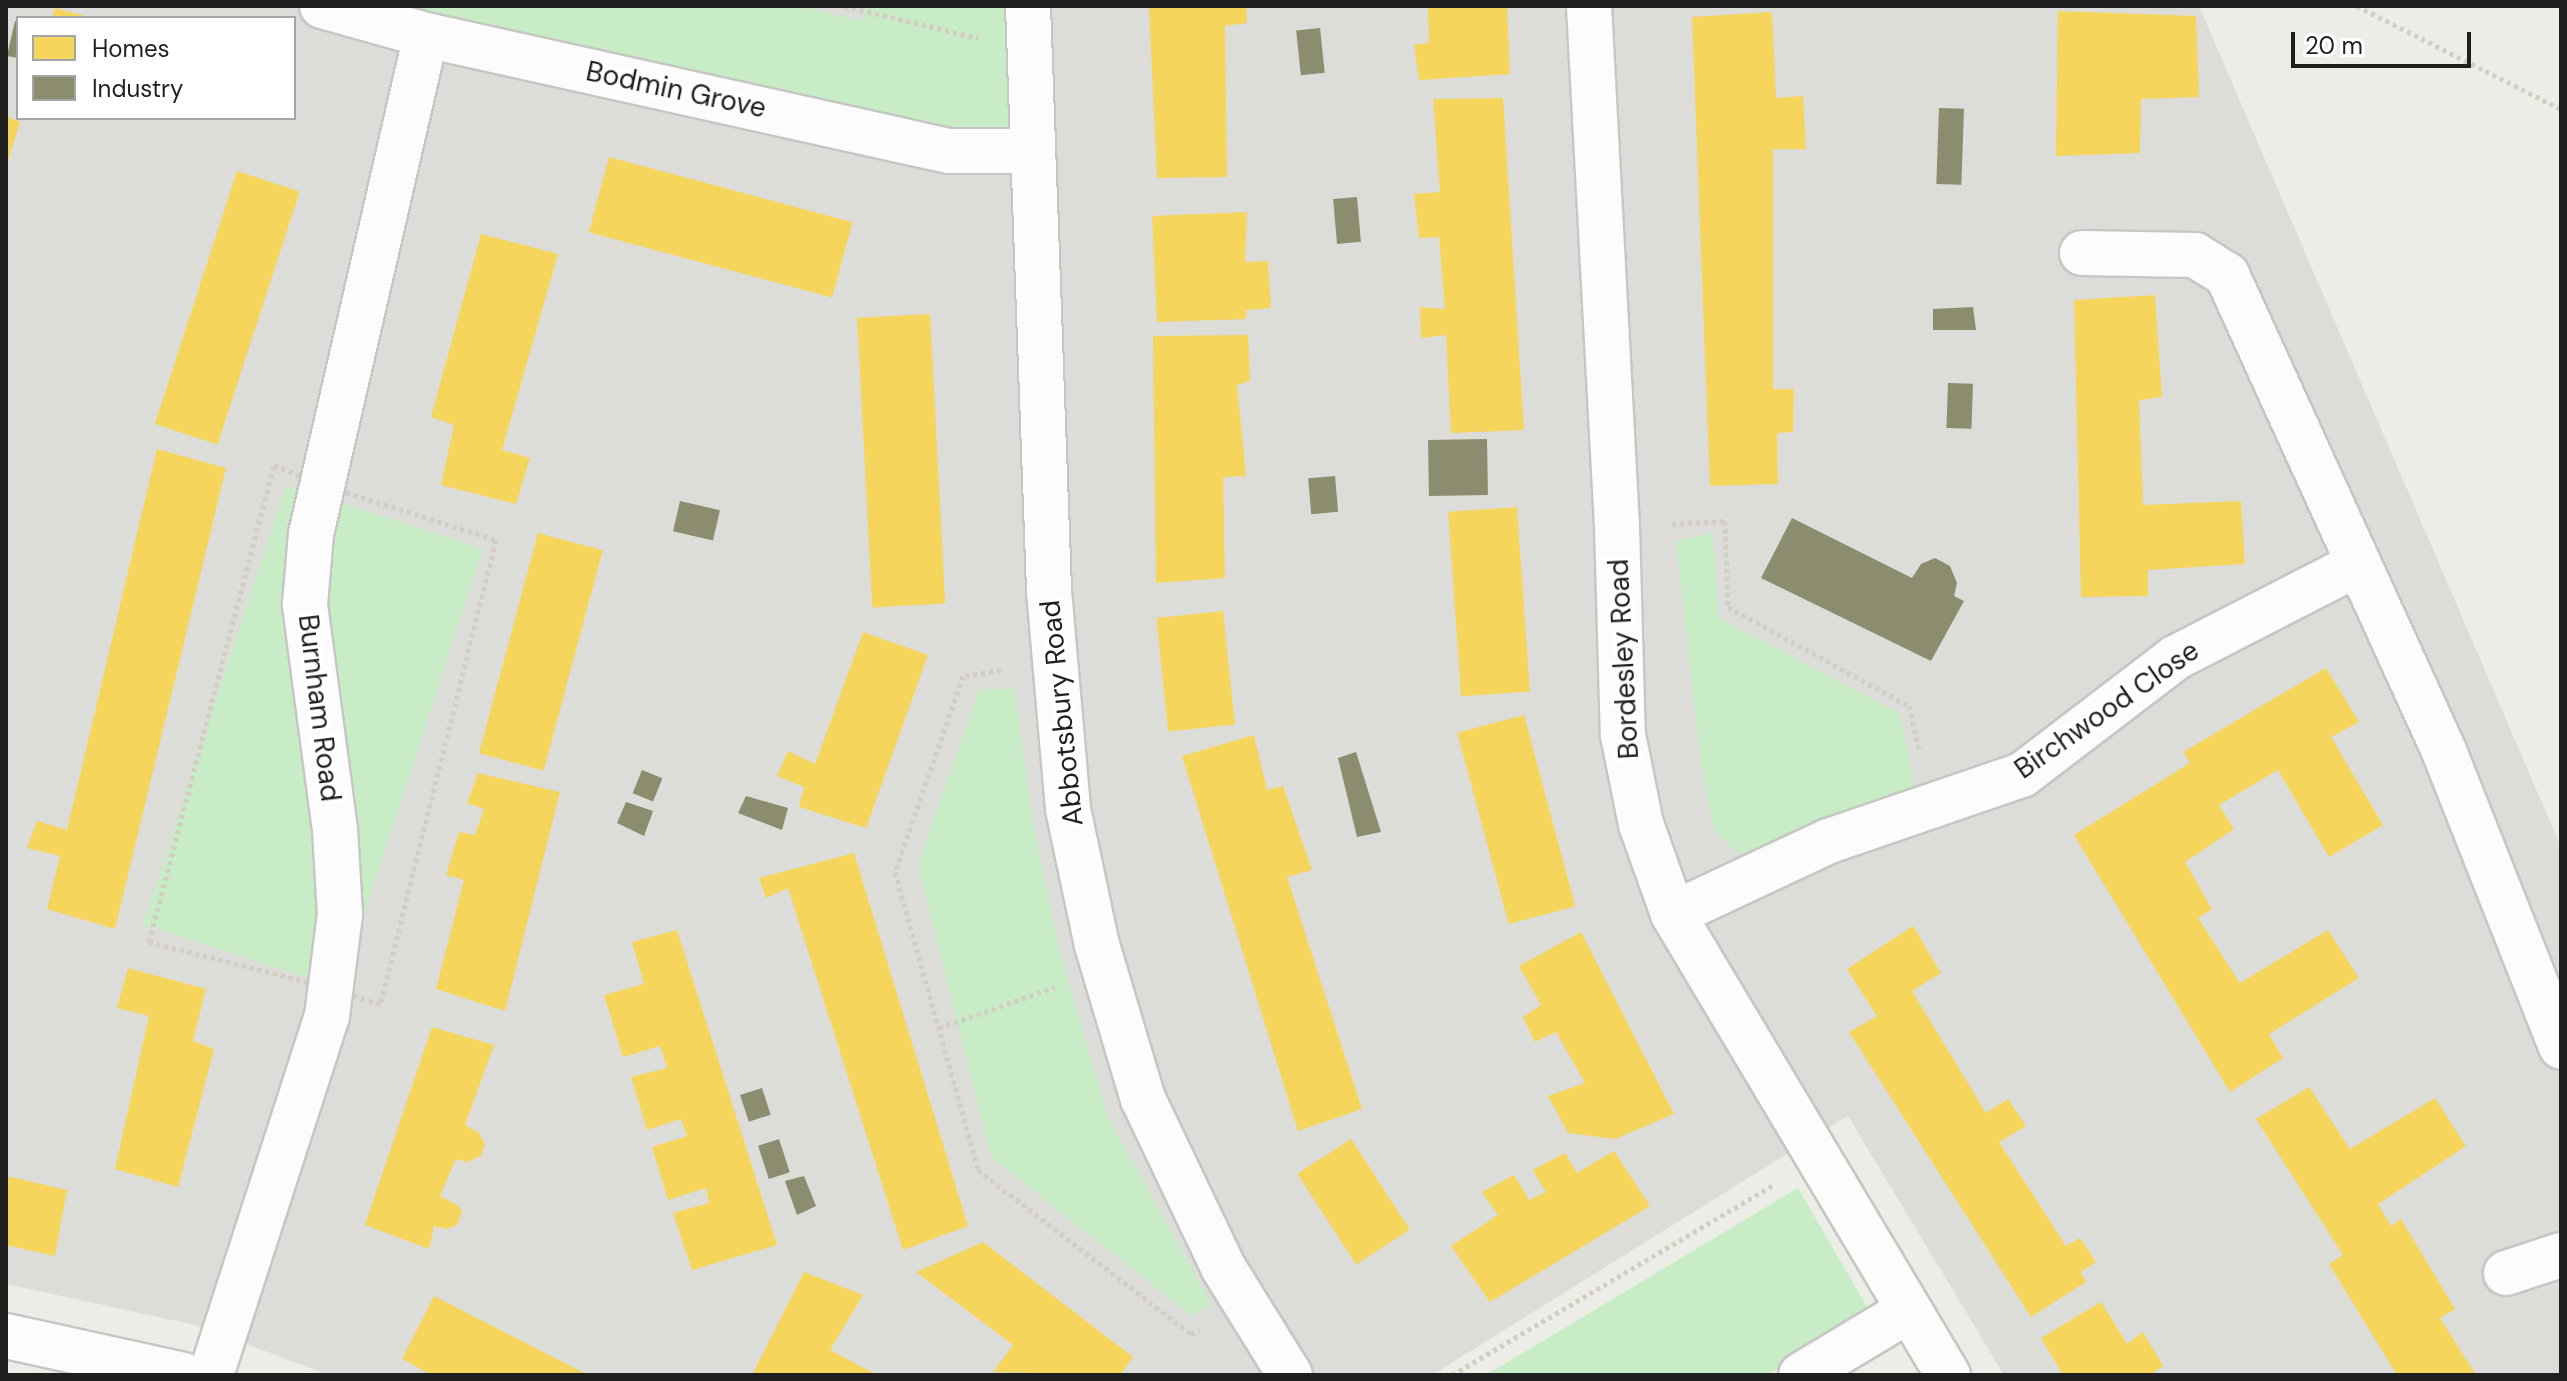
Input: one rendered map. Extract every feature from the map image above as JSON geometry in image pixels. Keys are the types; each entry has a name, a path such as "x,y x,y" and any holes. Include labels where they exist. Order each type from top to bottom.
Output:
{"street":[{"name":"Bodmin Grove","path":"322,6 426,35 949,151 1032,151"},
{"name":"Abbotsbury Road","path":"1028,6 1049,591 1068,809 1104,970 1143,1099 1223,1267 1290,1375"},
{"name":"Bordesley Road","path":"1589,6 1617,526 1623,735 1641,824 1673,914 1948,1375"},
{"name":"Burnham Road","path":"211,1375 327,1016 340,914 335,830 305,604 311,534 426,35"},
{"path":"2082,253 2195,255 2227,275 2444,751 2561,1047"},
{"name":"Birchwood Close","path":"1673,914 1829,841 2022,775 2175,658 2358,564"},
{"path":"2506,1273 2561,1255"},
{"path":"1801,1375 1909,1310"},
{"path":"6,1336 184,1375"}],"path":[{"path":"844,6 1029,50"},
{"path":"2357,6 2561,109"},
{"path":"1617,526 1725,521 1728,607 1909,706 1932,806"},
{"path":"1056,660 963,676 895,872 978,1170 1191,1334 1247,1305"},
{"path":"939,1028 1104,970"},
{"path":"1452,1375 1819,1159"}],"shaded area":[{"path":"6,6 2199,6 2561,847 2561,1375 2004,1375 1848,1116 1432,1375 329,1375 195,1325 6,1284"}],"green space":[{"path":"369,6 798,6 862,21 865,6 1013,6 1015,142 946,138"},
{"path":"286,485 483,549 340,988 143,924"},
{"path":"1713,533 1719,618 1900,714 1915,788 1738,854 1714,829 1701,765 1676,541"},
{"path":"979,689 1015,689 1032,819 1059,949 1108,1117 1211,1304 1192,1316 991,1157 918,865"},
{"path":"1798,1188 1870,1312 1768,1375 1486,1375"}],"building: Homes":[{"path":"1149,6 1246,6 1247,23 1225,26 1227,177 1157,178"},
{"path":"1428,6 1507,6 1510,74 1419,80 1414,45 1429,43"},
{"path":"55,8 85,16 53,16"},
{"path":"2058,11 2196,16 2199,97 2141,99 2140,153 2056,156"},
{"path":"1772,12 1776,98 1803,96 1806,149 1773,149 1773,389 1794,389 1793,432 1777,433 1778,484 1710,486 1692,17"},
{"path":"1503,98 1524,430 1451,433 1446,335 1421,338 1420,307 1445,309 1439,237 1419,238 1414,194 1440,192 1433,99"},
{"path":"6,116 20,122 7,164 6,164"},
{"path":"609,157 852,222 832,298 589,232"},
{"path":"237,171 300,191 218,444 155,424"},
{"path":"1247,212 1245,262 1268,261 1271,308 1246,310 1246,319 1157,322 1152,216"},
{"path":"481,234 558,254 502,450 530,458 516,504 441,485 454,425 431,417"},
{"path":"2155,295 2162,397 2139,400 2143,505 2241,501 2245,564 2148,570 2148,596 2081,597 2074,300"},
{"path":"930,314 945,604 872,607 857,318"},
{"path":"1248,335 1250,381 1237,385 1246,476 1223,477 1225,578 1156,583 1153,336"},
{"path":"157,449 226,468 115,929 47,909 60,856 27,848 37,821 67,830"},
{"path":"1517,507 1530,692 1461,696 1448,512"},
{"path":"538,533 603,550 544,771 479,753"},
{"path":"1223,611 1235,724 1168,731 1156,618"},
{"path":"863,632 928,655 866,828 799,807 804,787 777,776 788,751 815,764"},
{"path":"2326,668 2359,722 2331,737 2383,825 2329,857 2278,770 2219,805 2234,829 2185,862 2212,909 2198,918 2240,983 2328,930 2359,978 2269,1034 2283,1058 2230,1092 2074,835 2190,763 2183,752"},
{"path":"1524,715 1575,906 1509,924 1457,733"},
{"path":"1254,735 1267,790 1283,786 1312,870 1287,877 1362,1109 1298,1131 1182,756"},
{"path":"478,773 560,792 505,1011 436,989 464,880 446,875 459,832 475,835 484,809 467,803"},
{"path":"854,853 968,1226 903,1250 788,888 766,898 759,878"},
{"path":"1913,926 1941,973 1912,991 1986,1113 2008,1099 2026,1126 1999,1142 2066,1246 2080,1238 2096,1262 2081,1272 2086,1282 2031,1317 1849,1032 1877,1016 1847,969"},
{"path":"677,930 777,1245 692,1270 673,1213 709,1203 706,1188 668,1200 652,1147 687,1136 681,1119 647,1130 631,1077 667,1068 660,1046 623,1057 604,995 644,984 632,942"},
{"path":"1581,932 1674,1114 1615,1139 1568,1133 1548,1096 1585,1083 1556,1032 1535,1042 1523,1017 1541,1005 1519,966"},
{"path":"128,968 206,989 193,1041 214,1049 178,1187 115,1169 149,1016 117,1008"},
{"path":"432,1027 494,1045 465,1125 479,1133 485,1144 481,1156 467,1162 456,1159 440,1196 462,1211 457,1225 447,1229 434,1226 429,1249 365,1225"},
{"path":"2309,1087 2350,1149 2435,1098 2466,1146 2378,1204 2391,1226 2401,1219 2455,1309 2440,1318 2476,1375 2397,1375 2329,1264 2343,1255 2256,1119"},
{"path":"1351,1139 1410,1230 1356,1264 1297,1174"},
{"path":"1614,1151 1650,1206 1490,1302 1451,1246 1498,1215 1482,1192 1514,1175 1529,1200 1546,1192 1533,1170 1565,1153 1577,1173"},
{"path":"6,1176 67,1190 55,1256 6,1245"},
{"path":"983,1242 1133,1357 1120,1375 993,1372 1013,1345 916,1272"},
{"path":"804,1272 863,1295 830,1350 877,1375 752,1375"},
{"path":"434,1296 588,1375 432,1375 402,1359"},
{"path":"2101,1302 2127,1344 2143,1332 2163,1366 2150,1375 2063,1375 2041,1338"}],"building: Industry":[{"path":"15,21 16,58 7,56"},
{"path":"1320,28 1325,73 1301,75 1296,31"},
{"path":"1939,108 1964,109 1961,185 1936,184"},
{"path":"1357,197 1361,242 1337,244 1333,199"},
{"path":"1973,307 1976,330 1933,330 1933,309"},
{"path":"1948,383 1973,384 1971,429 1946,428"},
{"path":"1487,439 1488,495 1429,496 1428,440"},
{"path":"1335,476 1338,512 1311,514 1308,478"},
{"path":"680,501 720,510 713,540 673,531"},
{"path":"1792,518 1912,578 1921,564 1935,558 1950,566 1957,583 1954,596 1964,601 1931,661 1761,578"},
{"path":"1356,752 1381,832 1357,837 1338,758"},
{"path":"642,770 662,778 653,801 633,793"},
{"path":"746,796 788,808 782,830 738,813"},
{"path":"626,802 653,811 644,836 617,823"},
{"path":"762,1088 771,1115 749,1122 740,1095"},
{"path":"779,1139 790,1172 769,1179 758,1146"},
{"path":"804,1176 816,1206 797,1215 785,1181"}]}
